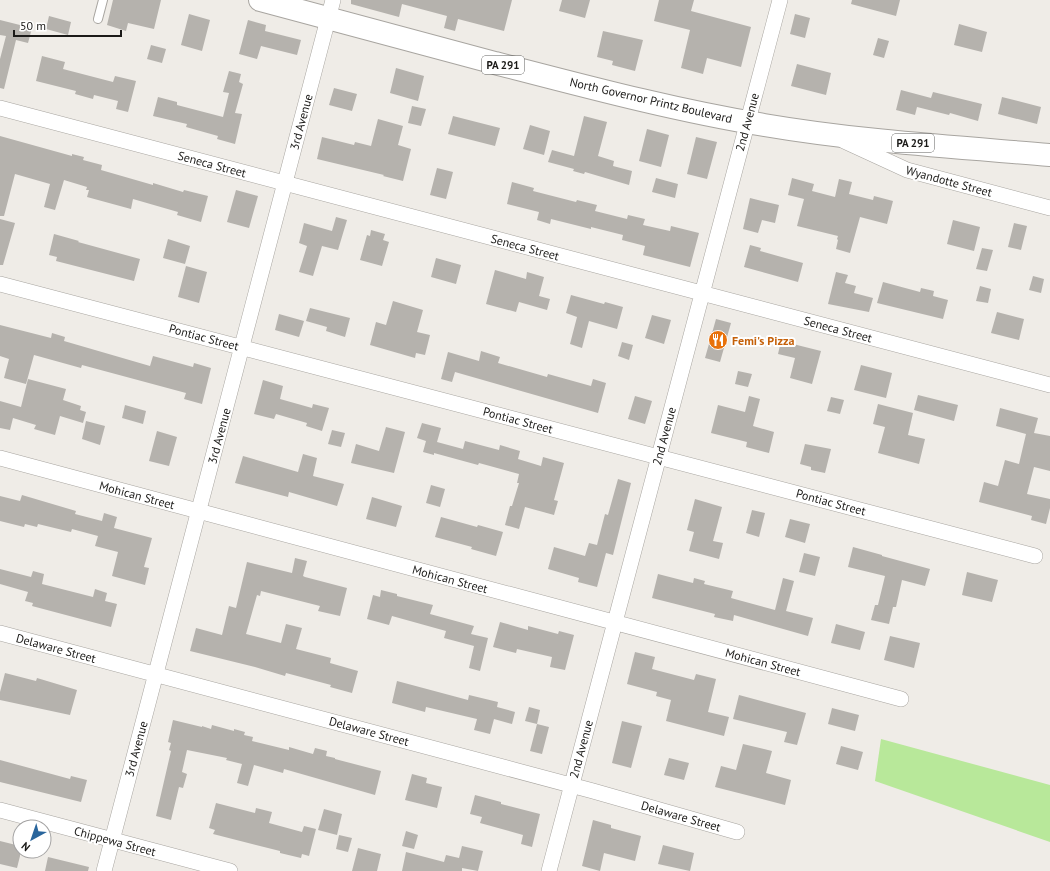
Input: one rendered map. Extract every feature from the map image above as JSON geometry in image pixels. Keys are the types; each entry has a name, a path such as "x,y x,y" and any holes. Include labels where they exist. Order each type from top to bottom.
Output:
{"main road":[{"name":"North Governor Printz Boulevard","path":"260,0 331,9 629,98 748,122 892,141 1050,155"}],"street":[{"name":"2nd Avenue","path":"549,871 780,0"},
{"name":"3rd Avenue","path":"104,871 331,9"},
{"name":"Seneca Street","path":"0,108 1050,385"},
{"name":"Wyandotte Street","path":"830,134 907,170 1050,208"},
{"name":"Pontiac Street","path":"0,284 1035,556"},
{"name":"Mohican Street","path":"0,458 901,699"},
{"name":"Delaware Street","path":"0,633 572,785 737,832"},
{"name":"Chippewa Street","path":"0,810 230,871"}],"lane":[{"path":"98,19 103,0"}],"green space":[{"path":"881,739 1050,785 1050,842 875,781"}],"building":[{"path":"113,0 161,0 154,29 128,23 126,31 107,25"},
{"path":"351,0 512,0 504,31 458,19 455,31 444,28 447,16 402,4 399,17 351,4"},
{"path":"562,0 590,0 585,18 559,11"},
{"path":"659,0 694,0 691,11 751,27 741,67 707,58 703,74 681,68 690,30 654,21"},
{"path":"852,0 900,0 896,16 851,4"},
{"path":"189,14 210,20 202,51 181,45"},
{"path":"795,14 810,18 805,38 790,34"},
{"path":"49,16 71,22 68,35 46,29"},
{"path":"0,20 32,28 28,43 16,40 4,89 0,88 0,59 6,36 0,35"},
{"path":"248,20 266,25 265,31 301,40 297,55 261,46 257,59 239,54"},
{"path":"959,24 987,32 982,52 954,45"},
{"path":"603,31 643,40 635,71 612,65 613,61 597,57"},
{"path":"878,38 889,41 884,58 873,55"},
{"path":"151,45 166,49 162,63 147,59"},
{"path":"42,56 65,62 63,69 113,82 115,76 136,81 128,112 116,109 118,101 94,95 93,99 75,94 76,91 36,81"},
{"path":"797,64 831,73 826,95 791,86"},
{"path":"396,68 424,76 418,101 390,93"},
{"path":"229,71 241,74 239,82 243,84 235,113 242,114 235,144 217,139 218,136 186,127 187,124 153,116 158,97 177,102 177,105 223,117 229,93 223,92"},
{"path":"334,88 357,94 352,111 329,105"},
{"path":"901,90 931,98 933,92 982,104 978,121 950,113 949,115 917,107 915,115 896,110"},
{"path":"1002,97 1041,107 1037,124 998,114"},
{"path":"412,106 426,109 421,126 408,123"},
{"path":"453,116 500,128 495,146 448,134"},
{"path":"584,116 607,122 598,156 614,161 613,166 632,171 629,185 585,172 584,174 573,171 574,169 548,162 552,150 574,156"},
{"path":"378,119 403,126 398,145 411,149 403,181 317,159 322,137 354,145 355,142 371,146"},
{"path":"530,125 550,131 544,155 523,149"},
{"path":"647,129 669,135 661,167 639,161"},
{"path":"0,136 72,156 72,154 84,157 83,160 102,165 101,170 153,185 153,183 183,192 184,190 208,196 201,222 177,215 178,212 133,199 131,209 87,197 89,190 86,190 87,187 64,180 55,210 44,207 50,184 15,174 4,216 0,216"},
{"path":"696,137 717,142 707,179 687,174"},
{"path":"437,168 453,172 446,199 430,195"},
{"path":"656,178 678,184 675,198 652,192"},
{"path":"792,178 814,184 812,191 835,197 839,179 852,182 849,194 873,200 874,196 893,201 887,224 860,217 850,253 836,249 838,236 797,226 804,199 788,195"},
{"path":"512,182 534,188 533,191 576,202 577,200 597,205 595,211 627,219 628,215 645,219 643,225 670,231 671,226 699,233 690,267 643,255 645,246 622,240 623,235 551,219 550,224 537,220 539,212 507,204"},
{"path":"236,190 258,196 249,228 227,222"},
{"path":"750,198 779,205 775,223 762,220 758,233 743,229"},
{"path":"336,217 347,220 338,250 322,246 313,276 299,272 307,246 299,243 304,223 332,231"},
{"path":"0,219 15,223 3,265 0,265"},
{"path":"953,220 980,227 974,251 947,244"},
{"path":"1014,223 1027,226 1021,250 1008,247"},
{"path":"371,230 385,234 383,240 389,242 382,266 360,260 367,235 370,236"},
{"path":"54,234 140,259 134,281 56,261 57,257 49,255"},
{"path":"168,239 190,246 185,264 163,258"},
{"path":"750,245 761,248 760,251 803,263 798,282 744,267"},
{"path":"982,248 993,250 987,271 976,269"},
{"path":"436,258 461,265 456,284 431,277"},
{"path":"186,266 207,272 199,303 178,297"},
{"path":"495,270 526,279 527,272 544,277 539,296 550,299 547,310 519,302 516,312 486,304"},
{"path":"836,272 848,275 845,283 856,286 854,293 873,298 869,312 828,304"},
{"path":"1033,276 1044,279 1041,293 1029,290"},
{"path":"883,282 920,292 921,288 934,291 933,296 948,300 943,319 877,303"},
{"path":"980,286 991,289 988,303 976,301"},
{"path":"571,295 604,304 605,302 623,307 617,329 589,321 582,348 570,344 577,317 566,313"},
{"path":"393,301 423,310 417,332 430,335 425,355 416,353 415,358 370,345 376,322 386,325"},
{"path":"310,308 350,318 345,337 326,331 327,327 306,321"},
{"path":"997,312 1024,319 1019,340 991,333"},
{"path":"279,314 304,321 299,337 275,330"},
{"path":"652,315 671,320 664,344 645,338"},
{"name":"Femi's Pizza","path":"716,319 731,323 720,362 705,358"},
{"path":"0,325 51,338 52,333 65,337 64,341 150,366 153,356 193,367 194,363 211,368 202,404 184,399 186,393 82,365 81,368 34,355 26,384 4,378 9,359 0,356"},
{"path":"781,341 821,351 812,384 790,378 795,358 778,354"},
{"path":"622,342 633,345 629,360 618,356"},
{"path":"481,351 500,357 498,363 547,377 548,374 591,386 593,379 606,383 598,413 455,372 452,382 441,379 448,352 479,361"},
{"path":"861,365 892,373 886,398 854,390"},
{"path":"738,371 752,374 748,387 735,384"},
{"path":"28,379 66,389 63,400 81,406 80,410 86,412 83,423 60,416 55,435 34,429 36,425 13,418 10,430 0,428 0,401 21,407"},
{"path":"263,380 283,386 280,399 312,408 313,404 329,408 322,431 306,426 307,423 276,414 274,419 254,414"},
{"path":"918,395 958,405 954,421 914,410"},
{"path":"635,396 652,401 645,424 628,419"},
{"path":"749,396 760,399 753,426 774,432 769,453 746,447 747,442 711,433 718,405 745,412"},
{"path":"831,397 844,400 840,414 827,411"},
{"path":"878,404 913,413 908,435 925,439 919,464 878,453 885,427 873,424"},
{"path":"125,405 146,411 143,424 122,418"},
{"path":"1000,408 1038,418 1034,433 1050,436 1050,471 1034,467 1027,494 1050,499 1050,508 1046,524 1031,520 1032,516 979,502 984,482 998,486 1005,460 1019,464 1026,434 996,426"},
{"path":"86,421 105,426 100,445 82,439"},
{"path":"422,423 441,428 437,442 463,449 465,441 499,450 500,445 520,451 518,459 541,466 543,457 564,463 554,500 558,501 554,515 525,507 519,529 505,525 510,506 512,506 519,483 517,483 519,474 479,463 478,465 434,453 434,455 423,452 426,441 417,438"},
{"path":"386,427 405,432 394,473 351,463 356,444 379,451"},
{"path":"332,430 345,433 341,447 328,444"},
{"path":"157,431 177,437 169,466 149,461"},
{"path":"805,444 831,449 825,473 811,470 811,467 800,464"},
{"path":"303,454 317,458 313,476 344,484 337,506 289,492 288,497 235,483 243,456 298,472"},
{"path":"618,479 631,483 613,555 606,553 597,587 578,582 579,578 548,569 554,547 585,556 589,543 597,545 605,514 608,515"},
{"path":"431,485 445,489 440,507 426,503"},
{"path":"22,495 76,511 75,514 102,521 104,513 117,517 114,528 152,538 144,567 149,568 145,585 112,576 118,552 95,546 98,536 72,529 71,532 38,524 37,527 25,524 24,527 0,521 0,496 20,501"},
{"path":"372,497 402,506 396,527 366,519"},
{"path":"695,499 722,507 713,541 723,543 719,559 689,551 694,532 687,530"},
{"path":"752,510 765,513 759,537 746,533"},
{"path":"441,517 477,527 478,525 503,532 496,556 471,549 472,547 435,537"},
{"path":"790,519 810,524 805,543 785,537"},
{"path":"853,547 930,569 925,586 902,580 896,607 893,607 889,624 871,620 875,605 878,605 885,576 848,567"},
{"path":"804,553 820,557 815,576 799,572"},
{"path":"295,558 307,561 303,576 347,588 340,616 318,611 320,606 261,591 260,596 257,595 246,634 281,643 286,624 302,628 296,649 331,658 330,663 358,671 352,693 330,687 331,685 286,673 285,676 190,651 196,628 222,635 229,606 236,608 247,562 292,573"},
{"path":"0,569 31,577 33,571 44,574 42,584 93,597 95,589 107,593 105,601 117,604 111,627 32,606 33,603 25,601 28,592 0,584"},
{"path":"967,572 998,580 992,602 962,595"},
{"path":"658,574 693,583 694,578 705,581 704,584 733,591 731,598 775,610 783,578 794,581 786,611 813,618 808,636 734,615 733,621 714,617 715,614 652,598"},
{"path":"381,590 397,594 397,596 433,605 430,614 474,626 471,634 488,638 480,671 469,668 474,646 444,638 446,631 392,616 389,625 367,619 373,595 380,597"},
{"path":"500,622 528,630 528,626 558,634 559,631 574,635 565,670 550,667 552,657 517,649 516,653 493,647"},
{"path":"836,624 865,632 860,650 831,643"},
{"path":"890,636 920,643 914,668 884,660"},
{"path":"635,652 655,657 652,669 694,680 696,674 716,679 708,712 729,717 724,736 666,721 671,700 656,696 657,692 627,684"},
{"path":"5,673 36,681 37,678 77,690 70,715 0,700 0,692"},
{"path":"397,681 468,700 469,695 498,702 497,707 515,712 512,724 494,719 490,734 474,730 477,719 426,707 425,712 392,703"},
{"path":"739,695 806,713 797,745 784,742 787,732 733,719"},
{"path":"529,707 540,710 537,724 525,721"},
{"path":"832,708 859,715 855,731 828,724"},
{"path":"173,720 211,729 212,725 234,731 234,729 245,732 244,735 253,737 252,741 289,750 289,747 313,754 315,748 327,751 326,756 381,771 375,795 284,769 283,773 254,765 248,786 237,783 242,764 226,760 227,758 187,750 182,772 187,774 183,788 179,787 171,820 156,816 171,751 169,750 171,743 168,742"},
{"path":"622,721 642,726 631,768 612,763"},
{"path":"537,724 549,727 542,754 530,751"},
{"path":"743,744 772,751 766,773 791,780 785,805 715,787 721,766 736,770"},
{"path":"841,746 863,752 858,770 836,764"},
{"path":"669,758 689,763 684,780 664,775"},
{"path":"0,760 70,779 71,776 87,780 81,802 0,782"},
{"path":"412,774 427,778 426,783 442,787 437,808 405,800"},
{"path":"475,795 501,802 501,804 540,814 532,847 521,844 523,835 480,823 482,817 470,814"},
{"path":"216,803 255,813 256,808 272,812 269,823 302,832 304,826 316,829 309,856 302,854 301,858 280,853 280,851 213,834 215,830 209,828"},
{"path":"324,809 342,814 337,835 318,830"},
{"path":"593,820 611,825 611,828 641,836 635,861 604,853 600,871 582,866"},
{"path":"406,831 418,835 414,849 402,846"},
{"path":"339,835 352,838 348,852 336,849"},
{"path":"0,841 12,844 12,859 19,859 17,868 0,864"},
{"path":"663,845 694,853 690,871 658,864"},
{"path":"462,846 483,851 478,871 462,868 462,871 402,871 406,852 444,862 446,855 459,858"},
{"path":"358,848 381,854 377,871 352,871"},
{"path":"52,858 89,867 88,871 45,871 48,859"}],"place":[{"name":"Femi's Pizza","path":"718,340"}]}
